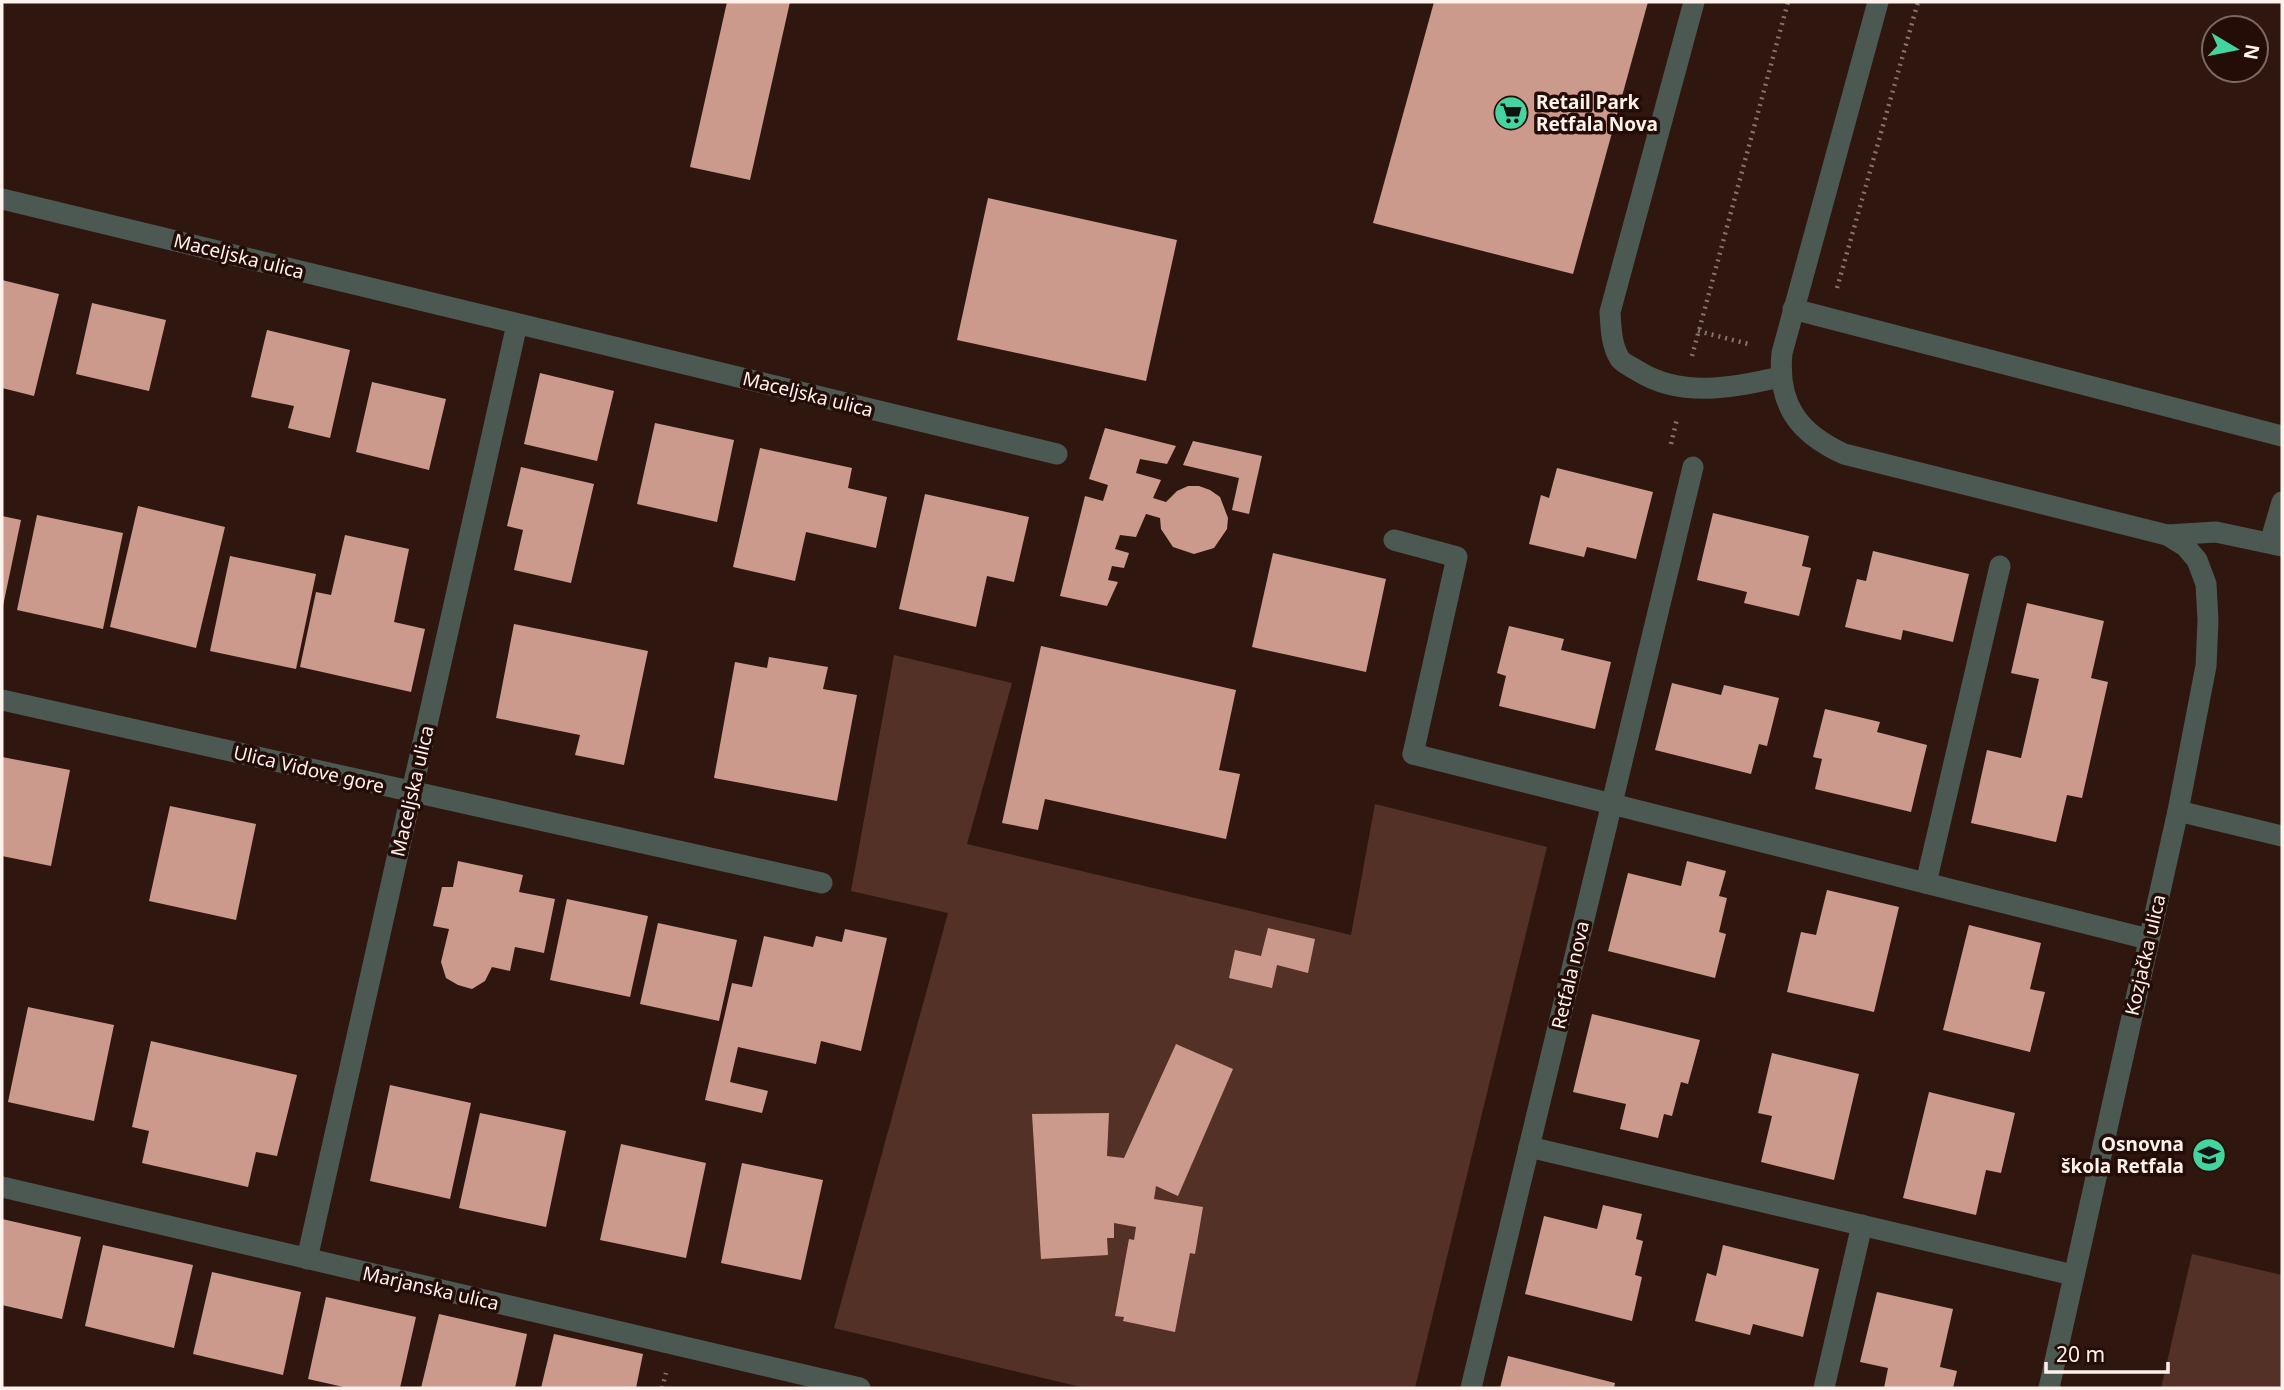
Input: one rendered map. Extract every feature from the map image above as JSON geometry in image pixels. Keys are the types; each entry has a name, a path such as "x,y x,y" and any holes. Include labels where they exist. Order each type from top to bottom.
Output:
{"street":[{"path":"1695,2 1610,312 1612,340 1621,360 1644,375 1684,388 1741,386 1780,377"},
{"path":"1878,2 1782,353 1780,377 1786,403 1804,426 1821,444 1844,454 2167,535 2216,532 2276,544 2282,502"},
{"name":"Maceljska ulica","path":"2,199 1057,454"},
{"path":"1793,309 2282,436"},
{"name":"Maceljska ulica","path":"306,1259 517,324"},
{"name":"Retfala nova","path":"1471,1388 1693,467"},
{"name":"Kozjačka ulica","path":"2049,1388 2178,811 2206,666 2206,584 2197,560 2185,546 2167,535"},
{"path":"1394,540 1457,557 1413,754 2148,939"},
{"path":"1926,883 2000,566"},
{"name":"Ulica Vidove gore","path":"2,700 821,883"},
{"path":"2178,811 2282,836"},
{"path":"1529,1147 2073,1275"},
{"name":"Marjanska ulica","path":"2,1187 860,1388"},
{"path":"1824,1388 1862,1226"}],"path":[{"path":"1693,467 1669,452 1788,2"}],"shaded area":[{"path":"894,655 1012,683 967,844 1351,935 1375,804 1547,847 1415,1388 1085,1388 834,1328 948,913 851,891"},
{"path":"2192,1254 2282,1275 2282,1388 2161,1388"}],"building":[{"path":"727,2 790,2 750,180 690,167"},
{"name":"Retail Park Retfala Nova","path":"1434,2 1648,2 1573,274 1373,223"},
{"path":"988,198 1177,240 1146,381 957,340"},
{"path":"2,280 59,294 34,396 2,388"},
{"path":"92,303 166,320 149,391 76,374"},
{"path":"267,330 350,350 330,438 288,428 294,406 251,397"},
{"path":"540,373 614,391 597,461 524,444"},
{"path":"372,382 446,399 429,470 356,452"},
{"path":"655,423 734,440 717,522 637,504"},
{"path":"1105,428 1176,446 1167,464 1140,459 1136,473 1161,480 1153,498 1166,502 1177,491 1188,486 1199,486 1220,497 1228,518 1227,529 1214,548 1194,554 1173,547 1161,529 1160,518 1146,514 1136,537 1120,535 1115,549 1129,553 1124,568 1112,566 1108,580 1118,582 1107,606 1060,596 1085,496 1103,501 1108,485 1089,479"},
{"path":"1193,441 1262,456 1249,514 1232,510 1239,478 1183,465"},
{"path":"760,448 852,468 848,488 887,497 876,548 806,532 795,581 733,567"},
{"path":"521,467 594,484 571,583 514,570 523,530 507,526"},
{"path":"1557,468 1653,492 1636,559 1587,547 1584,557 1529,544 1541,495 1549,498"},
{"path":"925,494 1029,517 1014,582 987,576 976,627 899,609"},
{"path":"138,506 225,527 196,648 110,627"},
{"path":"1713,513 1809,536 1802,566 1811,568 1799,616 1744,603 1747,592 1697,580"},
{"path":"37,515 123,533 103,629 17,610"},
{"path":"2,516 21,520 3,606 2,606"},
{"path":"345,535 409,549 394,622 425,629 411,692 300,667 316,592 331,595"},
{"path":"1873,551 1969,574 1953,642 1903,630 1901,640 1845,627 1857,579 1866,581"},
{"path":"1273,553 1386,579 1366,672 1252,647"},
{"path":"230,556 316,574 296,669 210,651"},
{"path":"2027,603 2104,621 2091,678 2108,682 2082,798 2067,795 2056,842 1971,823 1987,750 2021,758 2039,679 2011,673"},
{"path":"514,624 648,651 624,765 575,755 580,735 496,718"},
{"path":"1509,626 1564,639 1561,650 1611,662 1595,729 1499,706 1506,676 1497,673"},
{"path":"1041,646 1236,690 1219,770 1240,774 1226,839 1045,799 1038,830 1002,823"},
{"path":"769,657 828,667 823,689 857,695 837,801 714,778 735,662 767,668"},
{"path":"1672,683 1721,695 1724,685 1779,698 1767,746 1759,744 1751,774 1655,750"},
{"path":"1825,709 1880,722 1877,732 1927,745 1911,812 1815,789 1822,759 1813,757"},
{"path":"2,757 70,770 51,866 2,856"},
{"path":"170,806 256,824 236,920 149,901"},
{"path":"458,861 523,875 519,892 555,899 544,953 515,947 510,971 492,967 485,981 472,989 446,978 441,962 449,929 433,926 442,887 453,887"},
{"path":"1687,861 1726,871 1719,896 1727,898 1719,932 1726,934 1715,978 1608,951 1628,873 1681,886"},
{"path":"1827,890 1899,907 1874,1012 1787,992 1801,932 1816,935"},
{"path":"567,899 648,916 630,997 550,980"},
{"path":"658,923 737,940 719,1021 640,1004"},
{"path":"1969,925 2041,943 2030,989 2045,992 2030,1052 1943,1030"},
{"path":"1268,928 1315,939 1308,973 1277,965 1272,988 1229,978 1235,950 1261,956"},
{"path":"845,929 887,938 861,1051 821,1041 816,1064 738,1047 730,1082 768,1091 762,1113 705,1100 732,983 752,987 764,936 813,947 816,936 842,942"},
{"path":"28,1007 114,1025 94,1121 8,1102"},
{"path":"1592,1014 1700,1040 1688,1084 1681,1082 1672,1116 1664,1114 1658,1138 1620,1129 1626,1104 1573,1092"},
{"path":"151,1041 297,1075 277,1156 256,1152 248,1187 142,1163 149,1131 132,1127"},
{"path":"1176,1044 1233,1069 1178,1196 1156,1186 1154,1199 1203,1207 1195,1254 1190,1253 1175,1332 1123,1321 1124,1317 1115,1316 1129,1239 1134,1240 1136,1227 1114,1223 1114,1238 1107,1238 1108,1255 1041,1259 1032,1114 1109,1113 1107,1156 1124,1158"},
{"path":"1772,1053 1859,1074 1834,1180 1761,1162 1772,1116 1758,1113"},
{"path":"390,1085 471,1103 450,1199 370,1181"},
{"path":"1929,1092 2015,1113 2001,1173 1986,1170 1976,1215 1903,1198"},
{"path":"480,1113 566,1131 546,1227 459,1208"},
{"path":"621,1144 706,1163 686,1258 600,1240"},
{"path":"742,1163 823,1180 801,1280 721,1263"},
{"path":"1603,1205 1642,1214 1636,1239 1643,1241 1635,1275 1642,1277 1632,1321 1525,1294 1544,1216 1597,1229"},
{"path":"2,1219 81,1237 62,1319 2,1305"},
{"path":"103,1245 193,1265 174,1348 85,1326"},
{"path":"1723,1245 1819,1269 1803,1337 1753,1324 1750,1335 1695,1321 1707,1273 1716,1276"},
{"path":"212,1272 301,1292 283,1375 193,1354"},
{"path":"1877,1292 1953,1309 1940,1367 1957,1371 1953,1388 1884,1388 1888,1368 1860,1362"},
{"path":"326,1297 416,1317 400,1388 348,1388 308,1379"},
{"path":"439,1314 527,1334 515,1388 421,1388"},
{"path":"554,1334 643,1354 636,1388 541,1388"},
{"path":"1508,1356 1615,1383 1614,1388 1500,1388"}],"place":[{"name":"Retail Park Retfala Nova","path":"1511,113"},
{"name":"Osnovna škola Retfala","path":"2209,1155"}]}
